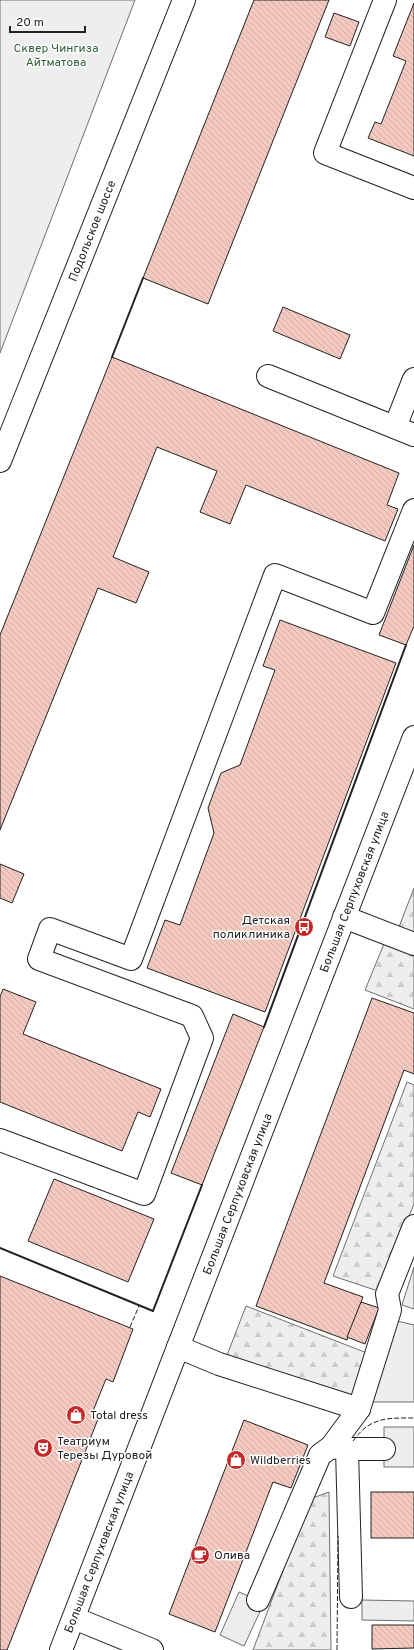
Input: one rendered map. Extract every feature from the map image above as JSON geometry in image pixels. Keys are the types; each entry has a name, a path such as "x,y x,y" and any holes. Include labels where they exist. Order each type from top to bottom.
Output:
{"street":[{"name":"Подольское шоссе","path":"0,462 184,0"},
{"path":"385,0 325,153 414,188"},
{"path":"268,376 404,431 414,379"},
{"path":"0,1140 144,1194 202,1038 192,1016 39,959 50,929 131,959 275,575 373,613 414,510"},
{"name":"Большая Серпуховская улица","path":"62,1650 414,737"},
{"path":"344,917 414,944"},
{"path":"351,1597 339,1448 358,1409 390,1310 387,1294 408,1256 414,1226"},
{"path":"178,1347 219,1364 358,1409"},
{"path":"258,1600 320,1455 339,1448 384,1449"},
{"path":"74,1618 152,1650"}],"green space":[{"name":"Сквер Чингиза Айтматова","path":"0,0 135,0 0,353"},
{"path":"414,888 414,938 397,932"},
{"path":"386,939 414,950 414,1009 365,990"},
{"path":"407,1082 414,1085 414,1204 378,1291 333,1276"},
{"path":"246,1306 367,1353 349,1403 224,1363"},
{"path":"397,1321 414,1325 414,1402 372,1402"},
{"path":"329,1492 331,1650 253,1650 310,1499"}],"shaded area":[{"path":"414,1267 414,1309 402,1305"},
{"path":"384,1427 414,1427 414,1467 384,1467"},
{"path":"239,1592 264,1603 244,1646 220,1635"},
{"path":"362,1600 414,1601 414,1621 362,1620"}],"building":[{"path":"254,0 329,0 208,304 143,278"},
{"path":"414,3 414,156 368,138 375,122 381,124 406,61 393,56"},
{"path":"334,13 359,22 350,46 325,37"},
{"path":"283,307 350,335 340,359 273,331"},
{"path":"112,357 399,473 387,505 398,509 385,541 246,485 230,524 200,512 217,471 157,447 113,557 149,572 136,603 98,588 0,830 0,635"},
{"path":"414,545 414,626 406,645 379,635"},
{"path":"280,620 396,663 265,1012 147,968 165,920 180,925 214,833 208,808 221,773 240,765 275,670 263,666"},
{"path":"0,864 24,874 12,903 0,898"},
{"path":"3,989 36,1002 23,1034 161,1089 150,1117 138,1112 122,1151 0,1102 0,997"},
{"path":"372,998 414,1013 414,1074 404,1070 324,1283 363,1297 347,1340 256,1306"},
{"path":"233,1014 264,1027 202,1185 171,1173"},
{"path":"54,1179 154,1219 128,1282 28,1241"},
{"name":"Театриум Терезы Дуровой","path":"0,1276 133,1329 113,1382 106,1379 93,1411 100,1414 7,1650 0,1650"},
{"path":"361,1302 379,1308 365,1344 347,1337"},
{"path":"244,1420 308,1445 291,1488 273,1482 215,1632 169,1614"},
{"path":"371,1492 414,1492 414,1538 371,1538"},
{"path":"372,1625 414,1625 414,1648 372,1649"}],"fence":[{"path":"130,1327 139,1306"},
{"path":"353,1441 366,1427 380,1420 414,1418"},
{"path":"337,1650 338,1536"}],"wall":[{"path":"112,357 143,278"},
{"path":"264,1027 406,645"},
{"path":"0,1248 153,1311 202,1185"}],"place":[{"name":"Детская поликлиника","path":"304,927"},
{"name":"Total dress","path":"76,1415"},
{"name":"Театриум Терезы Дуровой","path":"43,1448"},
{"name":"Wildberries","path":"236,1460"},
{"name":"Олива","path":"200,1555"}]}
